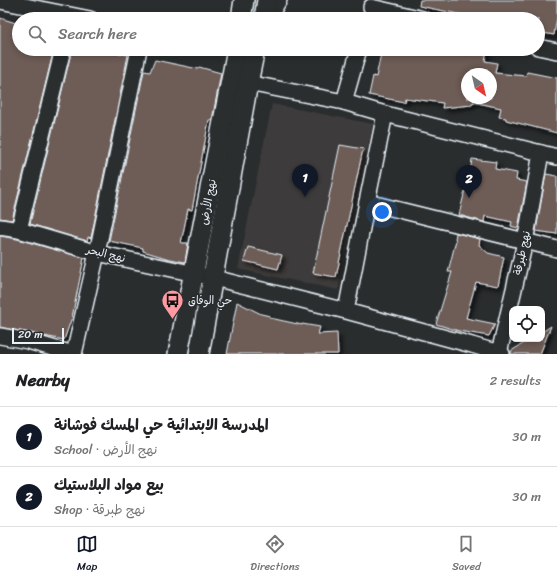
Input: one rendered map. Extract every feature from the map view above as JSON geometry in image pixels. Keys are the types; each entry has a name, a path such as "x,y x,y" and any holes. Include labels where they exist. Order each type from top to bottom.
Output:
{"street":[{"path":"242,12 244,0"},
{"path":"265,12 267,0"},
{"path":"272,12 279,0"},
{"path":"0,1 49,12"},
{"path":"370,9 386,12"},
{"path":"545,48 557,51"},
{"path":"19,230 61,56"},
{"path":"0,336 74,354 97,253 138,56"},
{"name":"نهج الأرض","path":"178,354 236,56"},
{"name":"نهج الأرض","path":"200,354 254,56"},
{"path":"344,102 357,56"},
{"path":"248,83 344,102 385,114 557,157"},
{"path":"346,311 366,202 385,114"},
{"name":"نهج طبرقة","path":"500,353 525,242 541,153"},
{"path":"366,202 557,249"},
{"name":"نهج البحر","path":"0,227 19,230 97,253 214,278 346,311 500,353"}],"shaded area":[{"path":"272,104 373,124 338,290 238,269"}],"building":[{"path":"420,0 557,0 557,17 554,35 545,33 545,12 449,12 419,6"},
{"path":"0,18 12,22 12,56 52,56 12,220 0,218"},
{"path":"70,56 128,56 91,238 88,237 87,241 30,224"},
{"path":"380,56 486,56 485,61 497,63 496,68 461,68 461,104 472,105 442,108 443,103 405,98 404,102 369,95 373,76 376,77"},
{"path":"155,60 198,69 199,67 221,73 212,120 209,120 192,210 188,209 181,243 188,243 185,262 143,251 143,248 109,241 144,71 150,72"},
{"path":"527,72 557,78 557,133 499,117 501,108 482,104 497,104 497,73 526,76"},
{"path":"340,145 363,149 336,277 313,273"},
{"path":"472,159 496,162 495,169 517,173 516,180 527,182 518,228 511,226 512,222 485,216 484,222 459,215 466,186 468,187"},
{"path":"546,174 557,176 557,234 536,231"},
{"path":"456,233 480,239 479,245 488,253 504,257 498,286 476,282 466,318 495,324 489,336 459,331 436,324 452,272 448,272 456,240"},
{"path":"0,236 17,239 84,258 72,317 64,340 0,327"},
{"path":"248,247 282,255 278,269 244,261"},
{"path":"237,302 261,314 270,316 270,318 302,325 320,327 318,334 337,333 338,354 227,354"},
{"path":"551,326 545,341 545,330"},
{"path":"526,342 545,342 540,354 511,354 511,351"}],"place":[{"name":"المدرسة الابتدائية حي المسك فوشانة","path":"305,197"},
{"name":"بيع مواد البلاستيك","path":"469,198"},
{"name":"حي الوفاق","path":"173,320"}]}
